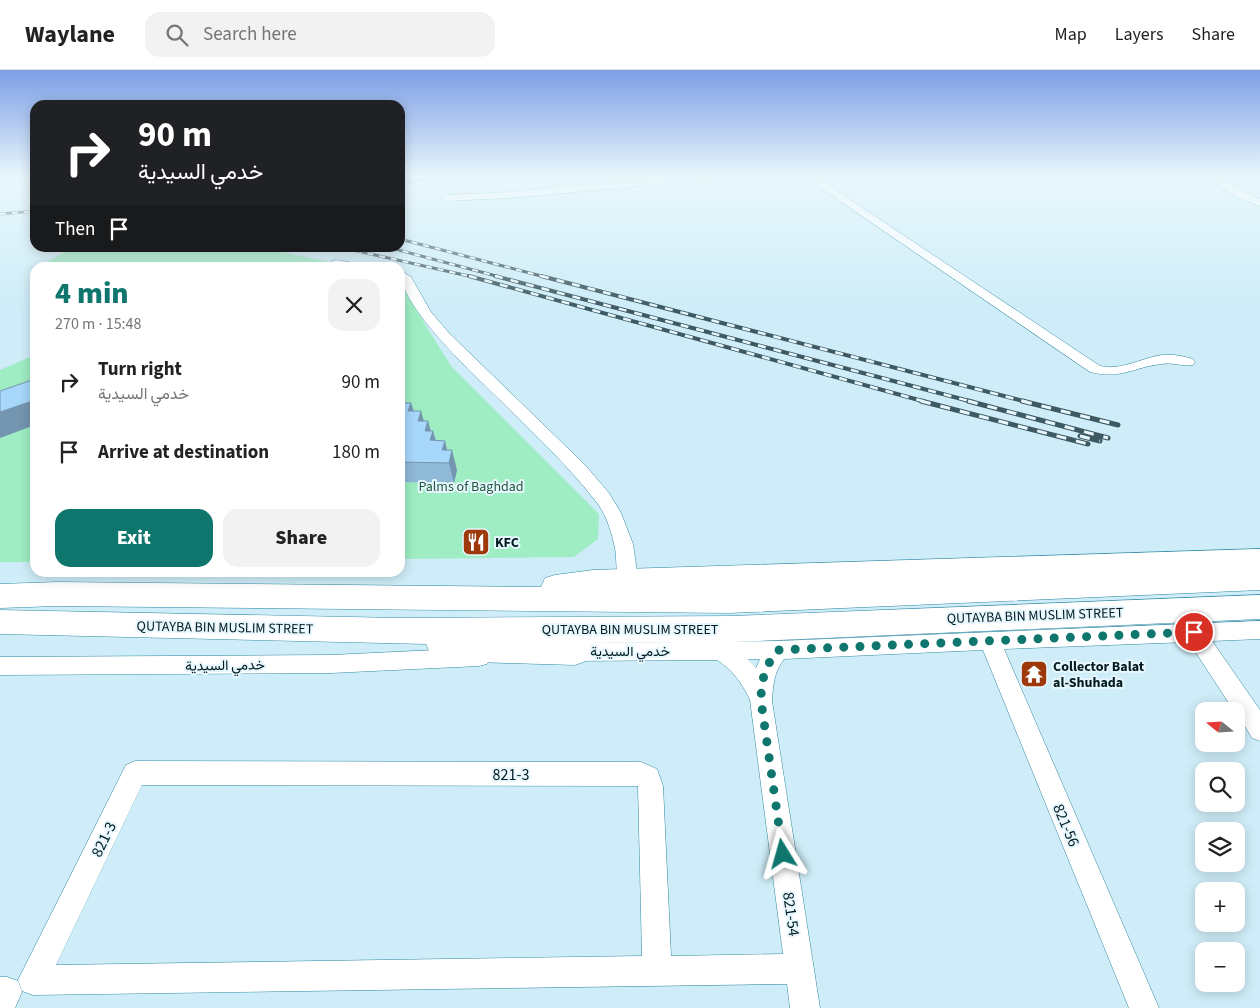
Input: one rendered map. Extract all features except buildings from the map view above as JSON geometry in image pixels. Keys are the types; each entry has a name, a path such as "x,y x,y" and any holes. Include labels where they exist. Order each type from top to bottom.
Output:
{"highway":[{"path":"508,599 551,586 572,582 628,579 1260,560"},
{"name":"QUTAYBA BIN MUSLIM STREET","path":"0,596 57,594 729,601 1260,579"},
{"path":"0,588 57,594"},
{"name":"QUTAYBA BIN MUSLIM STREET","path":"0,622 398,631 733,629 1260,607"},
{"path":"398,631 431,642 473,649 575,652"}],"street":[{"path":"875,221 1094,369 1113,373 1162,359 1176,358 1188,362"},
{"path":"405,278 426,313 444,336 578,469 603,497 616,520 624,544 628,579"},
{"name":"خدمي السيدية","path":"0,666 331,664 575,652 778,650 1260,630"},
{"path":"1194,632 1260,730"},
{"name":"821-56","path":"990,642 1144,1008"},
{"name":"821-54","path":"778,650 770,660 764,673 761,686 761,701 805,1008"},
{"name":"821-54","path":"720,651 731,657 748,674 761,701"},
{"name":"821-3","path":"657,970 651,786 648,777 640,774 136,773 33,980 800,968"},
{"path":"0,992 7,992 0,1006"}],"green space":[{"path":"65,252 282,252 329,262 47,262"},
{"name":"Palms of Baghdad","path":"405,292 451,366 599,514 598,539 574,557 405,559"},
{"path":"30,357 30,562 0,562 0,370"}],"railway":[{"path":"405,240 545,277"},
{"path":"362,252 471,277"},
{"path":"405,252 500,277"},
{"path":"495,276 973,402"},
{"path":"541,276 1027,402"},
{"path":"471,277 926,402"},
{"path":"921,401 1088,444"},
{"path":"968,401 1108,438"},
{"path":"1022,401 1118,425"},
{"path":"1080,436 1100,441"}],"place":[{"name":"KFC","path":"476,542"},
{"name":"Collector Balat al-Shuhada","path":"1034,674"}],"route":[{"path":"783,854 761,701 761,686 764,673 770,660 778,650 1194,632"}]}
